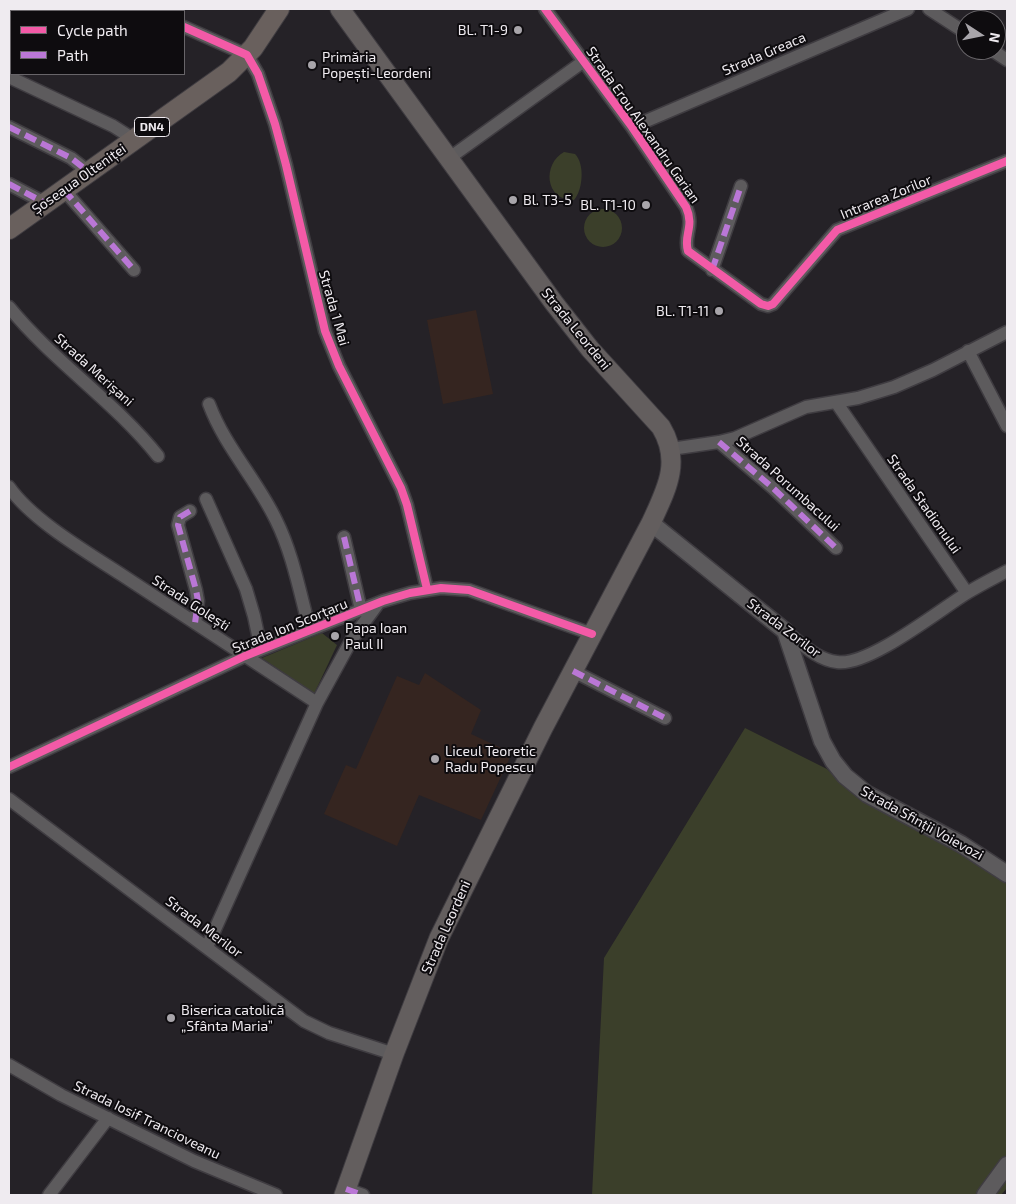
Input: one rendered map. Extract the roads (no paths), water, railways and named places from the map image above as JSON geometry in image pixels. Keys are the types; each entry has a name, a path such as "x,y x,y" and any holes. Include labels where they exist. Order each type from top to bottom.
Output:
{"main road":[{"name":"Șoseaua Olteniței","path":"9,228 217,81 246,55 279,9"},
{"name":"Strada Leordeni","path":"340,9 448,160 554,303 590,349 660,427 667,437 671,449 670,474 651,523 592,634 446,923 424,973 394,1054 351,1193"}],"street":[{"name":"Strada Erou Alexandru Garian","path":"545,9 632,127 680,198 690,216 688,252 761,304 768,306 773,304"},
{"name":"Strada Greaca","path":"632,127 908,9"},
{"path":"929,9 956,27"},
{"path":"185,27 246,55"},
{"name":"Strada 1 Mai","path":"246,55 261,80 275,124 325,331 339,366 401,488 407,505 427,589"},
{"path":"448,160 584,61"},
{"path":"9,77 112,126 135,140"},
{"path":"9,127 71,158 89,172"},
{"name":"Intrarea Zorilor","path":"773,304 837,230 1007,161"},
{"path":"9,184 45,203"},
{"path":"712,270 741,186"},
{"path":"64,190 134,270"},
{"name":"Strada Merișani","path":"9,307 38,340 124,418 158,456"},
{"path":"836,402 858,398 894,387 1007,332"},
{"path":"968,351 1007,426"},
{"name":"Strada Porumbacului","path":"671,449 735,438 806,407 836,402"},
{"name":"Strada Stadionului","path":"836,402 968,593"},
{"name":"Strada Ion Scorțaru","path":"209,404 223,435 265,499 277,521 285,542 310,630"},
{"name":"Strada Porumbacului","path":"719,442 773,488 836,548"},
{"name":"Strada Golești","path":"9,487 38,517 84,550 317,703"},
{"path":"206,500 246,589 261,649"},
{"path":"190,511 180,517 178,524 198,601 195,623"},
{"name":"Strada Zorilor","path":"651,523 822,658 839,663 854,661 881,648 968,593 1007,571"},
{"path":"344,537 361,610"},
{"name":"Strada Ion Scorțaru","path":"9,767 261,649 402,595 427,589 454,588 469,590 592,634"},
{"name":"Strada Ion Scorțaru","path":"317,703 352,639 378,604"},
{"name":"Strada Sfinții Voievozi","path":"786,631 822,740 833,761 844,776 859,789 880,802 961,844 1007,874"},
{"path":"574,671 665,718"},
{"path":"207,947 317,703"},
{"name":"Strada Merilor","path":"9,799 304,1021 329,1033 394,1054"},
{"name":"Strada Iosif Trancioveanu","path":"9,1065 61,1095 207,1167 276,1195"},
{"path":"49,1195 108,1118"},
{"path":"985,1195 1007,1165"}],"place":[{"name":"BL. T1-9","path":"518,30"},
{"name":"Primăria Popești-Leordeni","path":"312,65"},
{"name":"Bl. T3-5","path":"513,200"},
{"name":"BL. T1-10","path":"646,205"},
{"name":"BL. T1-11","path":"719,311"},
{"name":"Papa Ioan Paul II","path":"335,636"},
{"name":"Liceul Teoretic Radu Popescu","path":"435,759"},
{"name":"Biserica catolică „Sfânta Maria”","path":"171,1018"}]}
